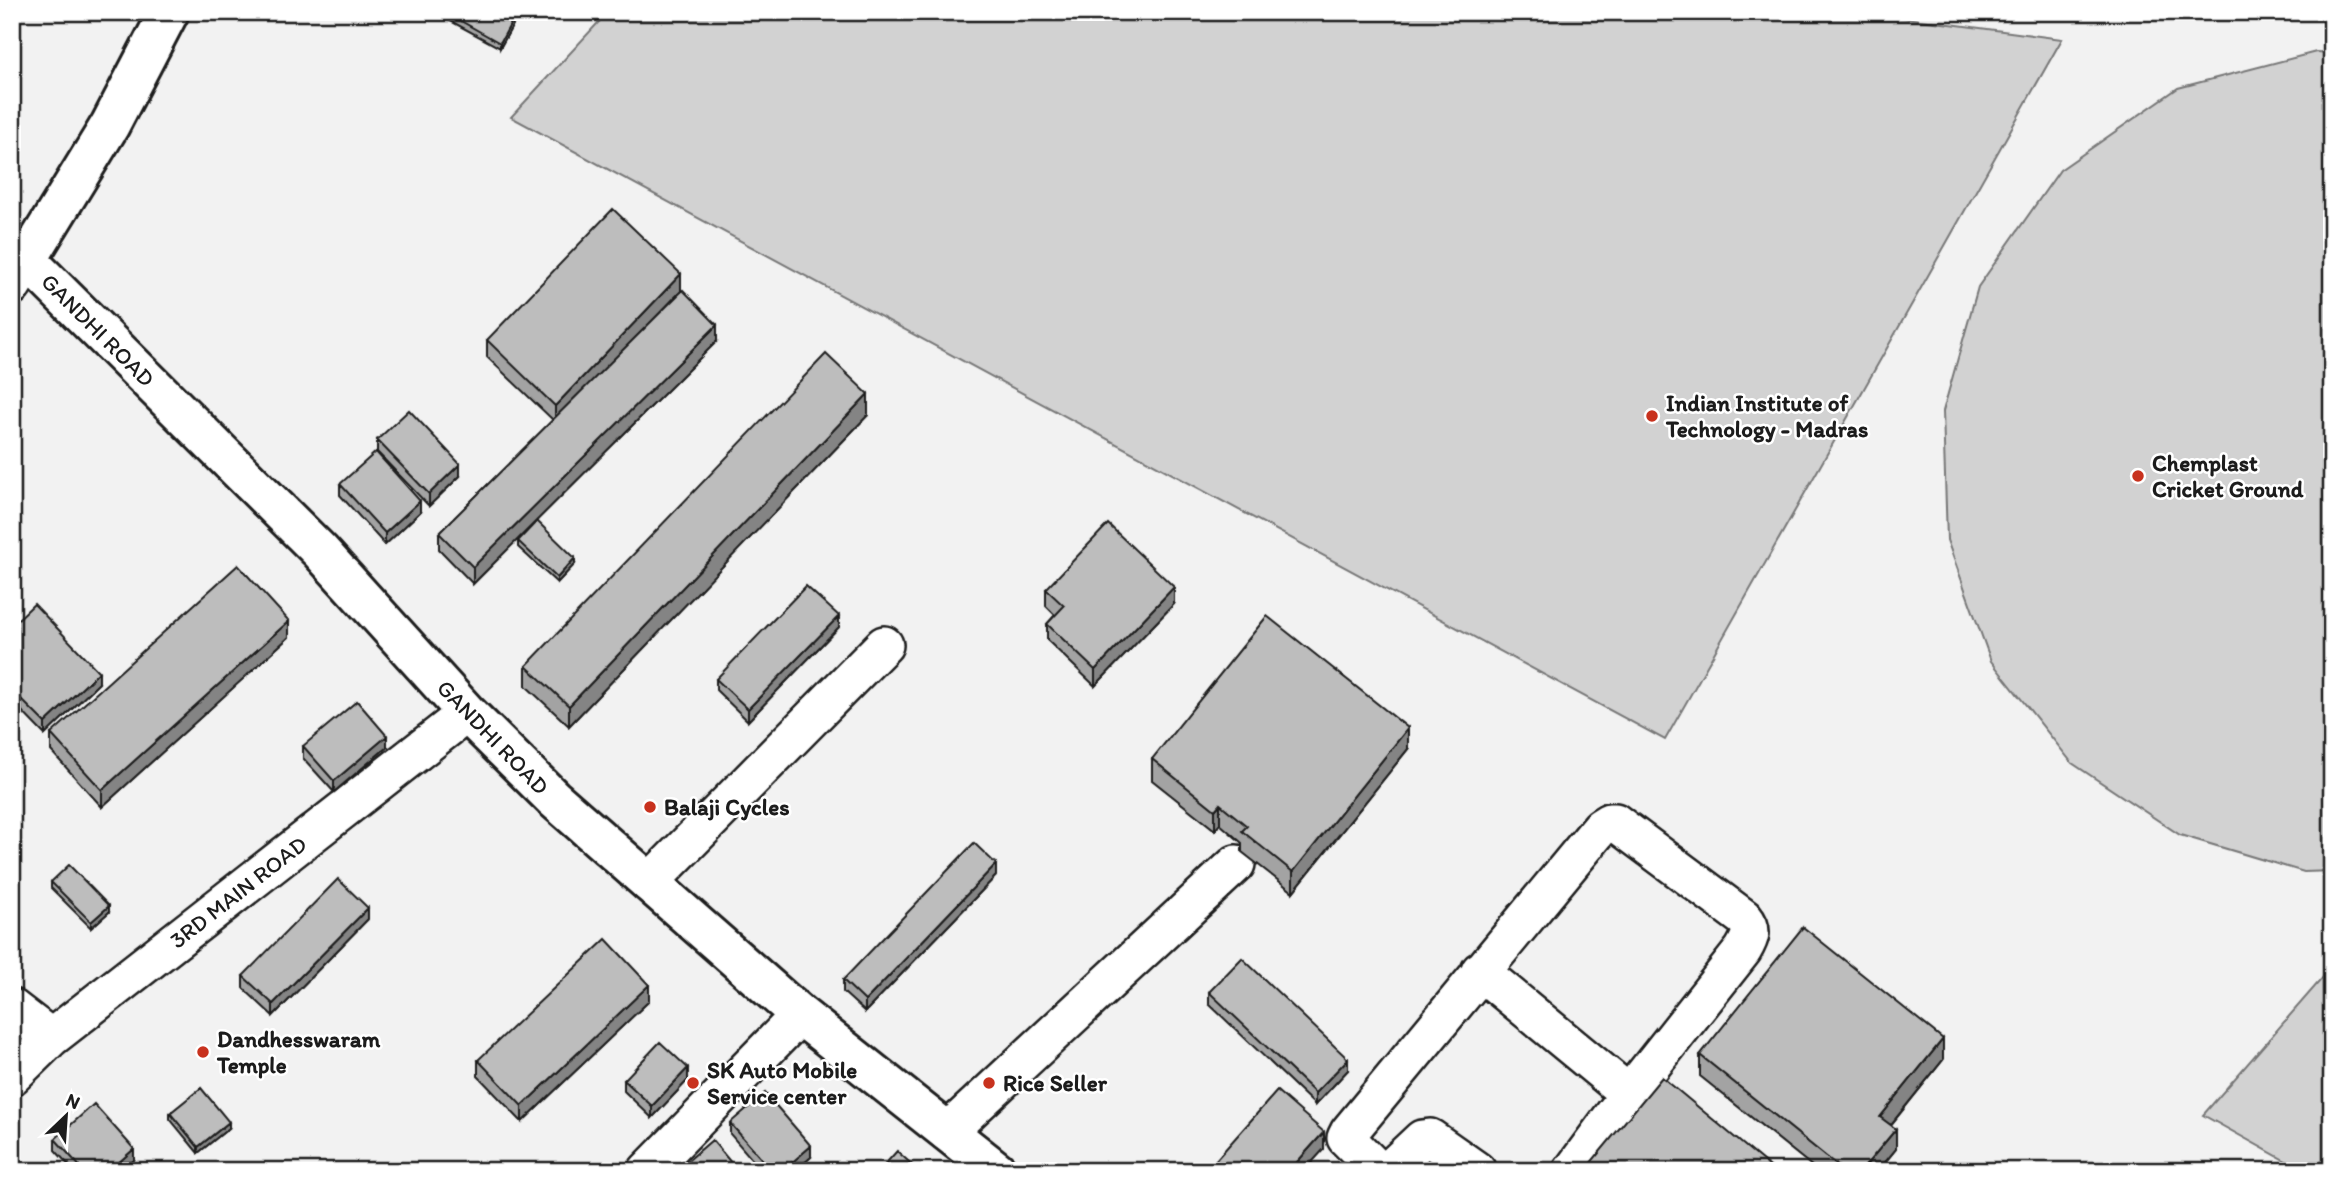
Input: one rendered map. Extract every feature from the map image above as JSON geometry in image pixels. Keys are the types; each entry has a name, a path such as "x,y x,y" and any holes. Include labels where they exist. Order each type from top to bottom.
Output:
{"street":[{"path":"17,265 110,125 169,12"},
{"name":"GANDHI ROAD","path":"17,265 320,551 467,713 553,798 800,1015 997,1171"},
{"path":"649,883 884,645"},
{"name":"3RD MAIN ROAD","path":"12,1076 51,1038 467,713"},
{"path":"1379,1171 1350,1144 1346,1138 1349,1132 1480,971 1601,827 1609,821 1615,822 1744,918 1751,933 1743,950 1572,1171"},
{"path":"947,1132 1236,864"},
{"path":"1480,971 1629,1094"},
{"path":"12,1008 51,1038"},
{"path":"647,1171 800,1015"},
{"path":"1388,1171 1422,1139 1430,1138 1477,1171"}],"shaded area":[{"path":"608,12 1860,12 2062,39 1665,740 511,117"},
{"name":"Chemplast Cricket Ground","path":"2316,52 2332,53 2332,871 2304,872 2180,835 2072,763 1991,661 1947,540 1943,411 1978,287 2060,170 2178,88"},
{"path":"2332,967 2332,1171 2304,1171 2203,1115"}],"building":[{"path":"445,12 517,12 500,43"},
{"path":"613,209 681,274 555,406 487,340"},
{"path":"683,290 717,325 473,567 439,533"},
{"path":"826,354 868,394 569,706 526,666"},
{"path":"409,410 460,464 429,494 377,440"},
{"path":"376,452 420,501 385,533 340,484"},
{"path":"537,521 575,558 557,578 518,541"},
{"path":"1108,524 1174,587 1095,670 1047,624 1064,606 1046,589"},
{"path":"238,565 289,621 102,790 51,734"},
{"path":"806,586 839,616 748,709 716,679"},
{"path":"34,604 99,672 45,723 12,690 12,625"},
{"path":"1267,616 1408,728 1293,872 1242,831 1247,826 1220,804 1215,810 1152,759"},
{"path":"357,701 387,736 334,781 303,746"},
{"path":"974,843 996,864 865,1001 843,980"},
{"path":"69,865 109,906 91,922 51,882"},
{"path":"338,879 368,908 273,1004 243,976"},
{"path":"1803,927 1943,1039 1880,1117 1896,1129 1861,1171 1844,1171 1700,1055"},
{"path":"606,939 649,985 522,1106 478,1060"},
{"path":"1242,958 1348,1059 1315,1093 1209,992"},
{"path":"660,1042 688,1068 652,1106 624,1080"},
{"path":"1662,1077 1775,1171 1584,1171"},
{"path":"201,1088 229,1122 198,1147 170,1113"},
{"path":"1277,1091 1324,1132 1289,1171 1206,1171"},
{"path":"765,1093 811,1146 782,1171 772,1171 730,1123"},
{"path":"94,1104 134,1149 109,1171 84,1171 55,1139"},
{"path":"712,1140 738,1171 676,1171"},
{"path":"897,1151 919,1171 879,1171"}],"place":[{"name":"Indian Institute of Technology - Madras","path":"1652,416"},
{"name":"Chemplast Cricket Ground","path":"2138,476"},
{"name":"Balaji Cycles","path":"650,807"},
{"name":"Dandhesswaram Temple","path":"203,1052"},
{"name":"SK Auto Mobile Service center","path":"693,1083"},
{"name":"Rice Seller","path":"989,1083"}]}
